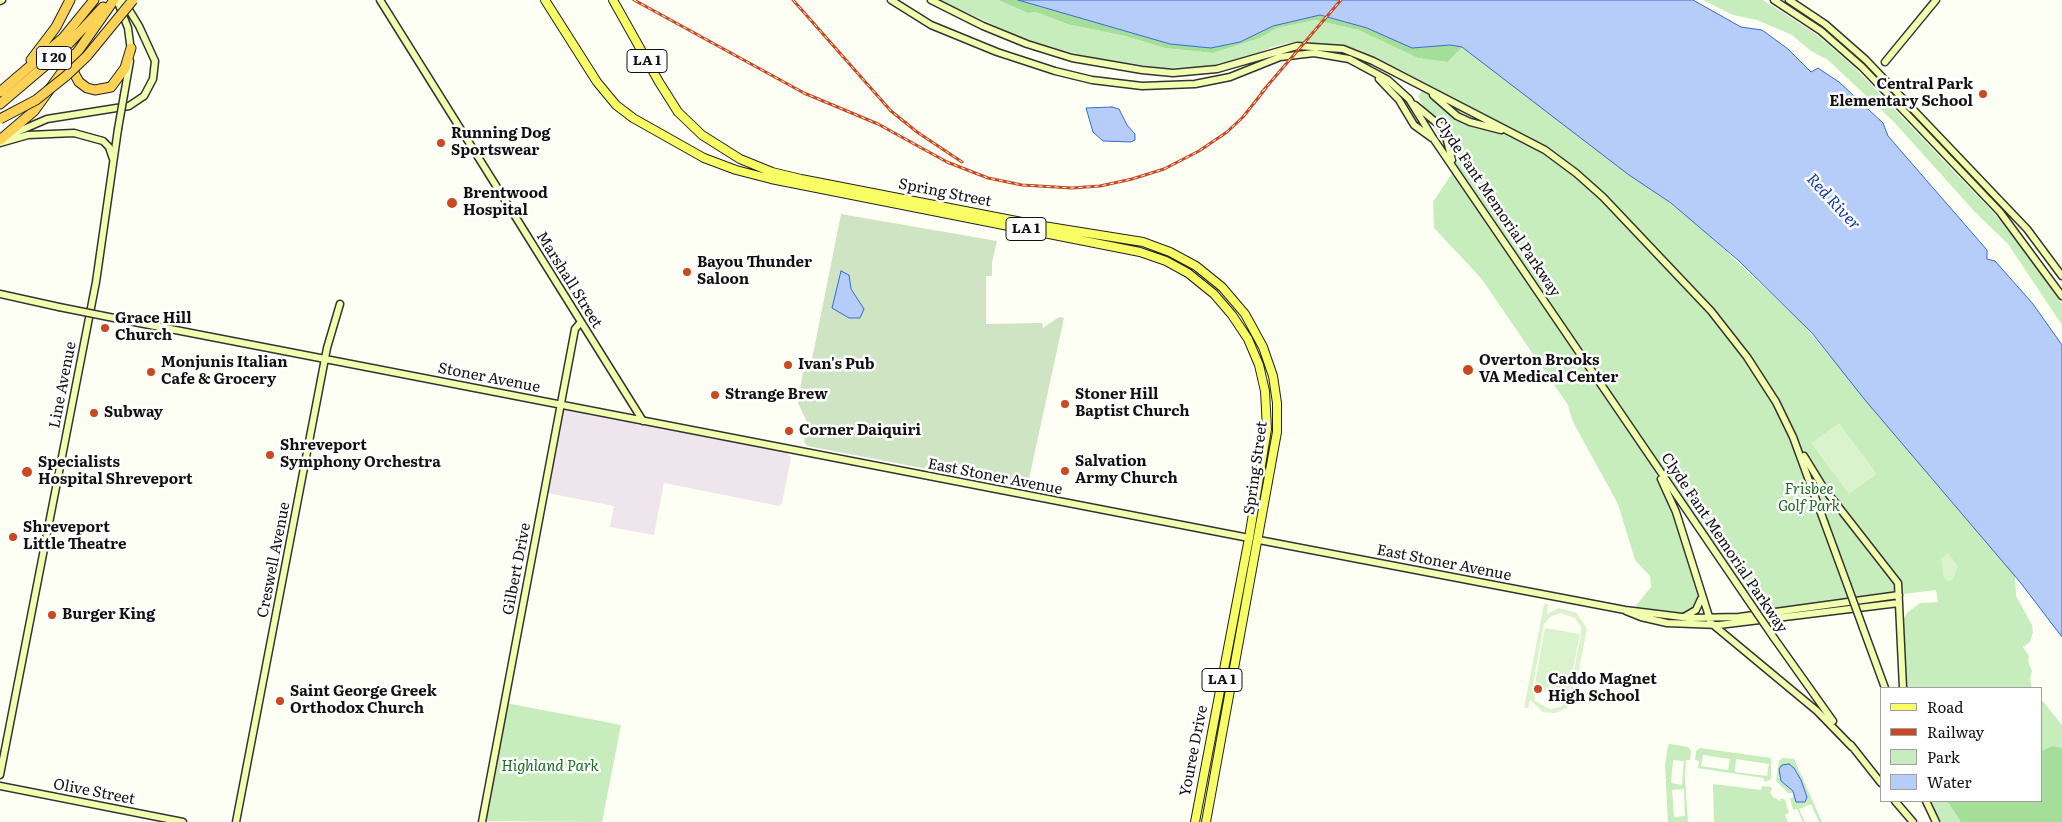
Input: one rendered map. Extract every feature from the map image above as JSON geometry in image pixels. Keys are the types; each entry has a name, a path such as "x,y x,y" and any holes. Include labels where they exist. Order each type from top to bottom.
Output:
{"highway":[{"path":"9,85 52,35 70,0"},
{"name":"I 20","path":"0,92 74,26 94,0"},
{"path":"0,119 36,100 66,76 88,56 133,0"},
{"path":"74,26 108,3"},
{"path":"0,141 34,111 80,47 108,3"},
{"name":"I 20","path":"0,104 60,53 108,3"},
{"path":"80,47 74,66 78,82 92,90 109,88 117,90 124,95"},
{"path":"109,88 120,76 131,48"}],"main road":[{"path":"0,141 41,120 128,106 144,96 153,80 154,61 139,26 122,0"},
{"name":"Marshall Street","path":"380,0 643,421"},
{"name":"Spring Street","path":"545,0 597,82 616,105 633,118 695,154 736,170 1132,250 1166,261 1195,278 1224,304 1240,326 1254,352 1263,379 1267,404 1267,429 1249,538"},
{"name":"Spring Street","path":"613,0 659,82 684,118 710,141 750,164 801,179 1038,224 1134,240 1180,256 1214,280 1236,302 1253,327 1267,356 1274,383 1277,432 1259,540"},
{"name":"Clyde Fant Memorial Parkway","path":"891,0 931,24 997,52 1055,72 1115,83 1158,86 1194,84 1230,77 1280,57 1306,53 1330,54 1356,62 1388,80 1409,99 1436,142 1774,638 1852,747 1880,782"},
{"name":"Clyde Fant Memorial Parkway","path":"932,0 983,26 1026,44 1072,58 1123,68 1173,72 1204,70 1244,62 1284,48 1319,46 1351,51 1551,154 1593,188 1711,311 1757,371 1793,437 1885,687"},
{"path":"1774,0 1821,31 1862,67 2000,212 2062,296"},
{"path":"1789,0 1825,24 1866,60 2027,229 2062,276"},
{"path":"1885,62 1936,0"},
{"name":"Line Avenue","path":"0,775 96,282 131,48 126,22 108,3"},
{"path":"1356,62 1390,88 1414,125 1436,142"},
{"path":"1402,76 1435,96 1457,116 1527,141"},
{"path":"1409,99 1444,129 1455,169"},
{"path":"0,141 28,136 74,133 103,141 113,159"},
{"name":"Stoner Avenue","path":"0,296 914,473"},
{"name":"Creswell Avenue","path":"236,822 325,359 340,304"},
{"name":"Gilbert Drive","path":"482,822 575,329 581,322"},
{"path":"1793,437 1823,487 1898,583 1903,687"},
{"path":"1646,452 1671,498 1708,618 1713,625 1817,711 1852,747"},
{"name":"East Stoner Avenue","path":"914,473 1249,538"},
{"path":"1249,538 1259,540"},
{"name":"Youree Drive","path":"1194,822 1249,538"},
{"name":"East Stoner Avenue","path":"1259,540 1625,610 1684,617 1739,617 1899,595"},
{"name":"Youree Drive","path":"1206,822 1259,540"},
{"path":"1684,617 1696,610 1700,605 1702,595"},
{"name":"East Stoner Avenue","path":"1625,610 1658,621 1730,625 1900,602"},
{"path":"1729,637 1730,625 1739,617"},
{"path":"1204,774 1214,776"},
{"name":"Olive Street","path":"0,786 183,822"},
{"path":"1896,802 1913,822"},
{"path":"1926,802 1936,822"}],"shaded area":[{"path":"565,410 786,452 791,458 782,503 779,506 664,483 654,535 610,527 614,506 547,493 562,413"}],"green space":[{"name":"Frisbee Golf Park","path":"939,0 998,0 1028,13 1036,12 1067,24 1125,36 1165,48 1213,53 1260,38 1277,28 1315,20 1360,30 1418,58 1448,62 1462,47 1694,221 1801,322 2015,575 2016,596 2032,625 2033,632 2030,642 2023,647 2029,656 2028,661 2032,671 2030,679 2032,687 1905,687 1903,621 1907,613 1920,603 1938,602 1936,590 1756,612 1445,148 1418,96 1428,84 1357,49 1297,41 1275,46 1245,58 1203,67 1162,68 1088,57 1029,41"},
{"path":"998,0 1018,0 1170,44 1211,48 1240,42 1273,26 1320,15 1367,28 1412,48 1450,45 1462,47 1448,62 1418,58 1359,30 1315,20 1277,28 1260,38 1213,53 1165,48 1125,36 1067,24 1036,12 1028,13"},
{"path":"1703,0 1763,0 1816,34 1855,68 2007,227 2062,304 2062,325 2008,244 1974,211 1894,122 1828,60 1811,51 1792,35 1757,20 1733,15"},
{"path":"1455,169 1636,439 1664,488 1700,595 1699,604 1683,616 1635,607 1651,587 1650,576 1635,560 1618,504 1572,420 1568,405 1481,278 1434,228 1433,202"},
{"path":"841,214 997,241 992,262 992,276 986,276 986,324 1042,323 1043,328 1059,317 1064,318 1027,488 807,446 804,442 806,420 798,403 804,366 812,359"},
{"path":"1839,423 1877,474 1849,494 1811,443"},
{"path":"1948,553 1958,566 1953,579 1948,582 1943,576 1941,558"},
{"path":"1544,604 1548,604 1547,614 1559,608 1577,613 1587,629 1574,696 1567,708 1556,713 1543,712 1530,700 1528,708 1524,708","holes":["1560,613 1575,618 1581,627 1581,634 1569,697 1561,707 1550,709 1535,701 1533,685 1544,624 1550,617"]},
{"path":"1545,628 1580,634 1568,695 1534,689"},
{"path":"2042,700 2062,725 2062,748 2052,746 2042,751"},
{"name":"Highland Park","path":"506,703 621,725 602,822 484,821"},
{"path":"1668,745 1688,747 1691,751 1690,760 1686,760 1685,778 1688,822 1668,822 1665,765","holes":["1673,760 1684,761 1682,785 1671,783","1684,789 1685,816 1674,817 1672,790"]},
{"path":"2052,746 2062,748 2062,822 1961,822 1948,802 2042,802 2042,751"},
{"path":"1700,748 1771,758 1771,779 1765,782 1763,778 1698,768 1699,761 1695,760 1696,751","holes":["1703,755 1730,759 1728,770 1701,766","1736,759 1769,764 1767,776 1735,772"]},
{"path":"1782,758 1794,759 1822,822 1819,822 1811,804 1799,809 1805,822 1803,822 1797,809 1793,810 1790,798 1793,798 1793,793 1788,793 1776,781 1779,761"},
{"path":"1713,784 1761,790 1762,786 1771,787 1772,790 1770,792 1773,797 1780,801 1781,798 1785,800 1789,813 1785,815 1788,822 1714,822"},
{"path":"1931,802 1948,802 1961,822 1941,822"}],"water":[{"name":"Red River","path":"1018,0 1693,0 1741,27 1762,30 1788,49 1811,72 1818,68 1839,82 1883,123 1888,136 1987,250 1987,259 1995,261 2033,304 2062,345 2062,637 2020,582 1865,400 1812,333 1739,261 1671,203 1629,175 1462,47 1450,45 1412,48 1367,28 1320,15 1273,26 1240,42 1211,48 1170,44"},
{"path":"1112,107 1119,109 1127,125 1135,134 1135,140 1131,142 1103,141 1093,132 1086,108"},
{"path":"841,271 849,275 851,289 864,309 860,318 849,318 832,308"},
{"path":"1789,764 1794,768 1801,780 1807,797 1805,802 1796,802 1793,791 1781,781 1779,769 1782,765"}],"railway":[{"path":"634,0 804,93 878,124 947,162 988,178 1022,185 1072,188 1100,186 1164,169 1199,151 1227,132 1243,117 1266,88"},
{"path":"793,0 891,111 917,132 962,162"},
{"path":"1262,92 1341,0"}],"place":[{"name":"Central Park Elementary School","path":"1983,94"},
{"name":"Running Dog Sportswear","path":"441,143"},
{"name":"Brentwood Hospital","path":"452,203"},
{"name":"Bayou Thunder Saloon","path":"687,272"},
{"name":"Grace Hill Church","path":"105,328"},
{"name":"Ivan's Pub","path":"788,365"},
{"name":"Overton Brooks VA Medical Center","path":"1468,370"},
{"name":"Monjunis Italian Cafe & Grocery","path":"151,372"},
{"name":"Strange Brew","path":"715,395"},
{"name":"Stoner Hill Baptist Church","path":"1065,404"},
{"name":"Subway","path":"94,413"},
{"name":"Corner Daiquiri","path":"789,431"},
{"name":"Shreveport Symphony Orchestra","path":"270,455"},
{"name":"Salvation Army Church","path":"1065,471"},
{"name":"Specialists Hospital Shreveport","path":"27,472"},
{"name":"Shreveport Little Theatre","path":"13,537"},
{"name":"Burger King","path":"52,615"},
{"name":"Caddo Magnet High School","path":"1538,689"},
{"name":"Saint George Greek Orthodox Church","path":"280,701"}]}
